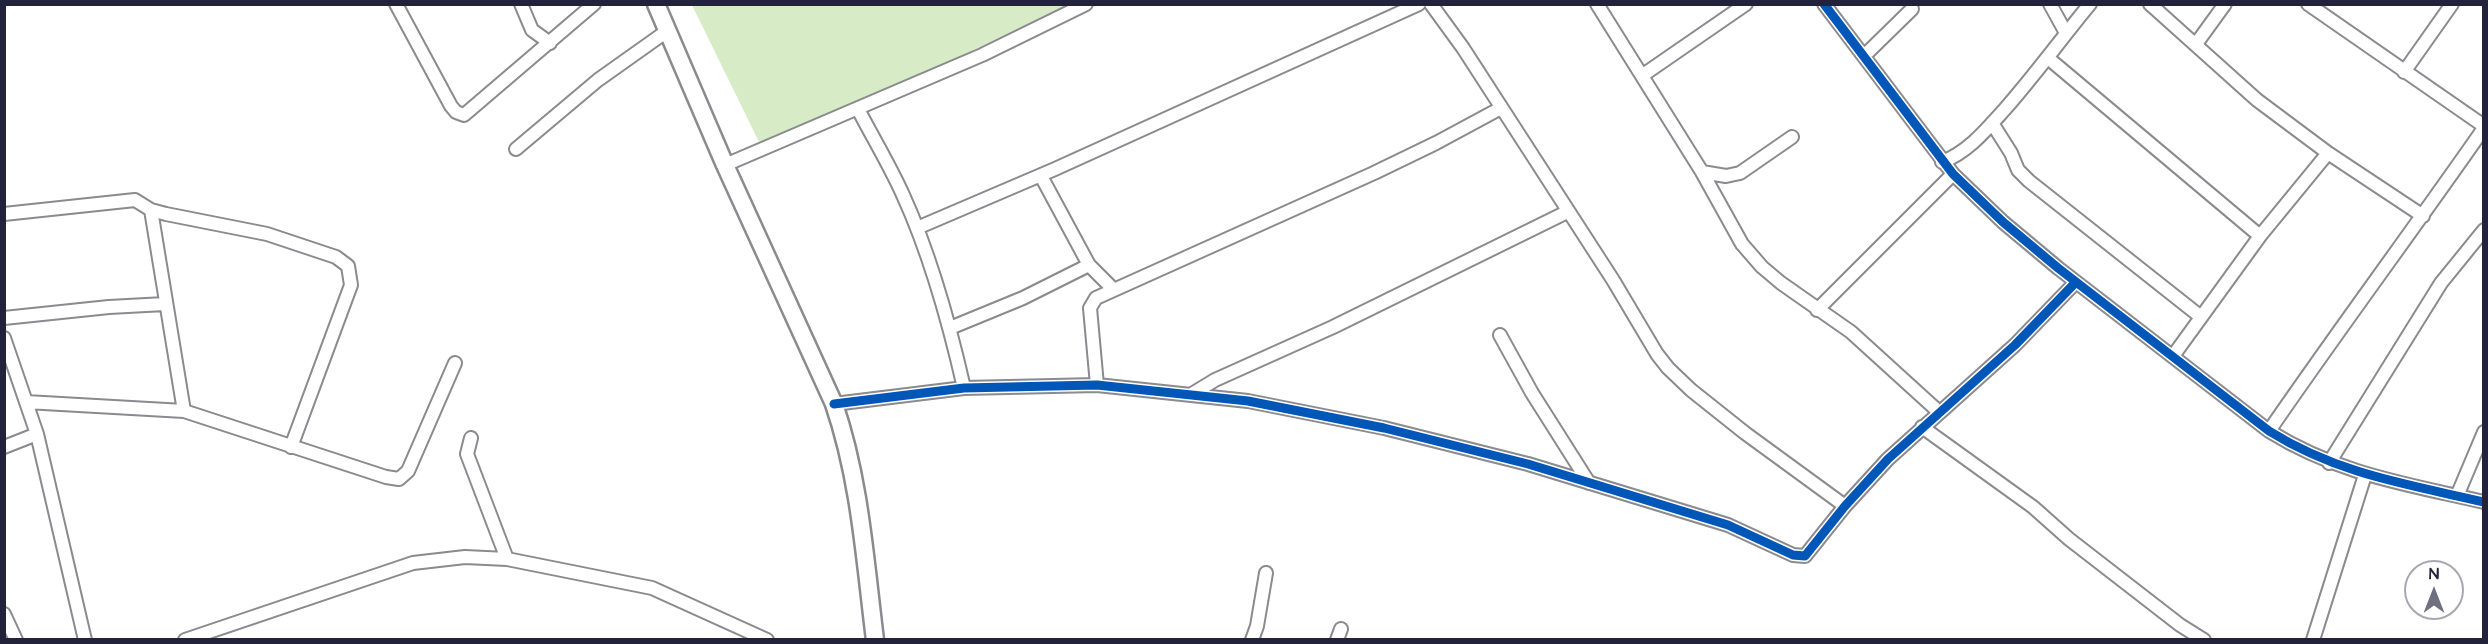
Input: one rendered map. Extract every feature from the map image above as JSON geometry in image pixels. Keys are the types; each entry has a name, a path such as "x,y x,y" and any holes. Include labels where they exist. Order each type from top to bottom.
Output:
{"main road":[{"path":"656,4 725,165 834,404 844,432 855,479 875,639"}],"street":[{"path":"396,4 451,106 459,115 464,115 594,4"},
{"path":"521,4 532,30 550,43"},
{"path":"725,165 982,55 1086,4"},
{"path":"917,228 1041,176 1419,4"},
{"path":"1431,4 1463,48 1668,368 1727,418 1845,506"},
{"path":"1597,4 1702,172 1742,244 1768,272 1817,310 1851,332 1939,412"},
{"path":"1643,75 1746,4"},
{"path":"1824,4 1942,162 2003,222 2076,282 2269,431 2295,447 2329,463 2365,475 2484,502"},
{"path":"2050,4 2066,33"},
{"path":"1942,162 1961,152 1992,123 2048,58 2090,4"},
{"path":"2150,4 2257,100 2328,153 2423,216"},
{"path":"2196,44 2225,4"},
{"path":"2269,431 2484,127 2308,4"},
{"path":"2404,72 2452,4"},
{"path":"1864,57 1912,9"},
{"path":"516,149 598,80 636,51 668,31"},
{"path":"2048,58 2260,236"},
{"path":"1097,385 1090,308 1096,298 1374,173 1500,108"},
{"path":"858,109 903,194 917,228 950,328 964,388"},
{"path":"1992,123 2011,153 2018,170 2029,181 2201,317"},
{"path":"1702,172 1726,176 1740,173 1792,137"},
{"path":"2173,356 2260,236 2328,153"},
{"path":"1817,310 1953,174"},
{"path":"1041,176 1089,265 1113,289"},
{"path":"4,214 135,200 151,210 267,234 336,257 348,266 351,285 291,447"},
{"path":"151,210 184,411"},
{"path":"1192,394 1244,366 1333,327 1568,212"},
{"path":"2329,463 2441,283 2484,230"},
{"path":"950,328 1032,294 1089,265"},
{"path":"834,404 964,388 1097,385 1248,400 1384,428 1528,464 1728,525 1800,556 1805,556 1845,506 1922,427 2015,345 2076,282"},
{"path":"4,318 109,307 165,304"},
{"path":"1500,335 1532,393 1589,483"},
{"path":"4,338 37,434 85,639"},
{"path":"27,402 184,411 386,477 399,478 408,471 455,363"},
{"path":"1922,427 2033,507 2078,546 2180,625 2204,639"},
{"path":"2457,496 2484,432"},
{"path":"4,447 37,434"},
{"path":"471,438 467,454 507,559"},
{"path":"2313,639 2365,475"},
{"path":"185,639 413,563 465,557 507,559 651,588 767,639"},
{"path":"1252,639 1257,626 1266,573"},
{"path":"4,614 16,639"}],"green space":[{"path":"692,5 1067,5 946,63 759,142"}],"cycle path":[{"path":"1824,4 1953,174 2003,222 2058,268 2269,431 2295,446 2347,468 2484,502"},
{"path":"834,404 964,388 1097,385 1248,401 1384,428 1528,464 1728,525 1793,555 1805,556 1845,506 1888,459 2015,345 2076,282"}]}
